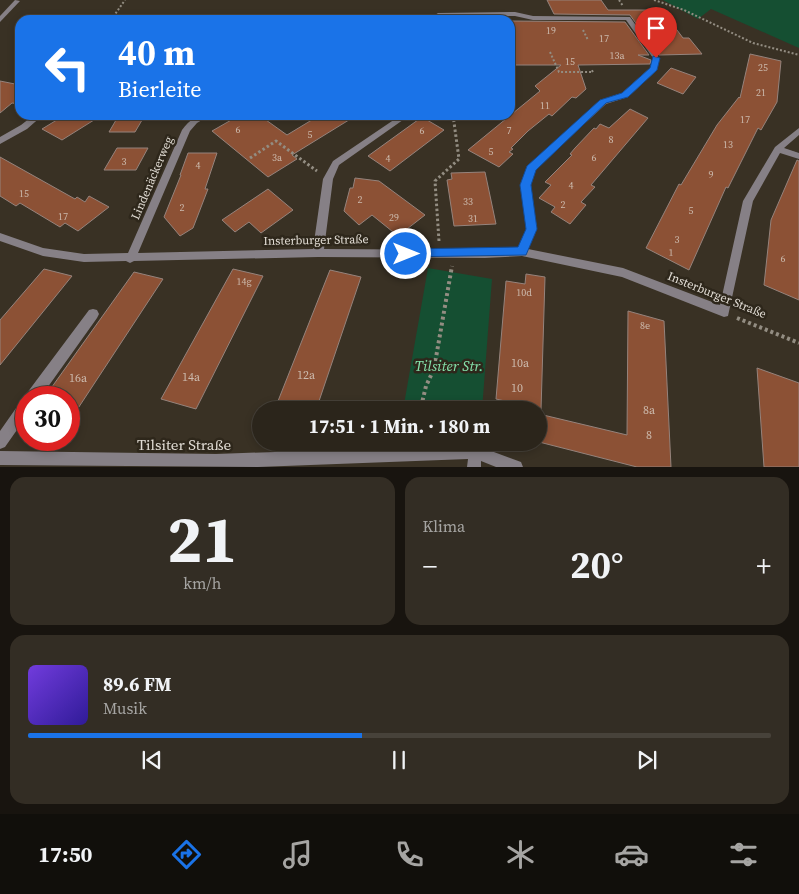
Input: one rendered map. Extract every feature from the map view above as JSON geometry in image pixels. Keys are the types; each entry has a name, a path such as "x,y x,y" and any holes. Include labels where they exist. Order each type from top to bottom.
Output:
{"street":[{"path":"0,20 17,1"},
{"path":"438,15 515,14 533,18 628,18 656,58 654,68 625,95 603,102 531,168 525,185 532,229 522,252"},
{"path":"0,141 32,120"},
{"name":"Lindenäckerweg","path":"130,259 186,130 196,120"},
{"path":"318,253 328,178 336,163 399,120"},
{"path":"724,312 748,201 778,149 799,131"},
{"path":"778,149 799,156"},
{"name":"Insterburger Straße","path":"0,237 43,252 68,256 130,259 318,253 454,254 522,252 623,273 724,312"},
{"path":"41,386 93,314"},
{"path":"0,442 15,421"},
{"name":"Tilsiter Straße","path":"0,458 216,461 474,459 516,466"}],"path":[{"path":"114,15 125,0"},
{"path":"654,0 702,18 752,43 799,55"},
{"path":"550,52 559,72 593,72 591,69"},
{"path":"441,254 435,181 459,159 455,120"},
{"path":"250,158 276,141 328,178"},
{"path":"422,401 426,386 434,370 454,254"},
{"name":"Insterburger Straße","path":"724,312 799,343"}],"green space":[{"path":"663,0 799,0 799,48 711,9 698,19"},
{"name":"Tilsiter Str.","path":"428,268 492,279 483,401 405,401"}],"building":[{"path":"547,0 601,0 608,10 662,10 683,38 689,38 702,54 659,55 630,15 554,14"},
{"path":"515,21 625,22 649,55 638,55 651,60 650,64 578,65 586,89 576,98 572,97 552,116 549,114 528,131 511,148 513,149 509,152 513,154 499,167 468,150 505,120 515,120 515,111 540,91 535,86 561,65 515,65"},
{"path":"750,54 781,61 777,102 761,130 758,128 728,188 726,187 689,270 646,248 679,184 681,185 717,125 740,98"},
{"path":"671,68 696,77 683,94 657,83"},
{"path":"0,81 15,84 15,103 12,103 0,113"},
{"path":"630,109 648,118 591,185 595,187 581,202 586,205 570,224 551,212 555,207 539,198 551,185 545,182 572,155 570,154 594,128 596,129 600,124 609,128"},
{"path":"57,120 94,120 62,140 42,129"},
{"path":"116,120 142,120 135,132 109,132"},
{"path":"231,120 266,120 287,135 312,120 349,120 292,155 297,159 268,177 212,131"},
{"path":"418,120 427,120 444,130 390,171 368,156"},
{"path":"117,148 148,148 136,170 104,170"},
{"path":"188,153 217,153 205,189 208,189 193,228 180,236 164,217"},
{"path":"0,157 75,199 77,197 85,202 89,196 109,207 78,231 65,223 60,227 20,203 16,206 0,196"},
{"path":"797,160 799,161 799,300 764,285 771,220"},
{"path":"485,172 496,224 454,226 447,180 452,179 451,173"},
{"path":"355,178 379,181 425,215 398,236 372,215 359,225 344,211 350,188 353,188"},
{"path":"268,189 293,210 261,233 249,222 235,232 222,220"},
{"path":"44,269 72,276 0,365 0,320"},
{"path":"233,269 263,276 196,409 161,399"},
{"path":"330,270 361,277 319,401 278,401"},
{"path":"134,272 163,279 80,405 80,386 53,386"},
{"path":"526,274 545,277 541,401 505,401 496,399 506,281 525,284"},
{"path":"628,311 664,321 671,467 637,467 547,444 547,416 627,435"},
{"path":"757,368 799,383 799,467 764,467"}],"route":[{"path":"406,254 522,252 532,229 525,185 531,168 603,102 621,98 625,95 654,68 656,58"}]}
